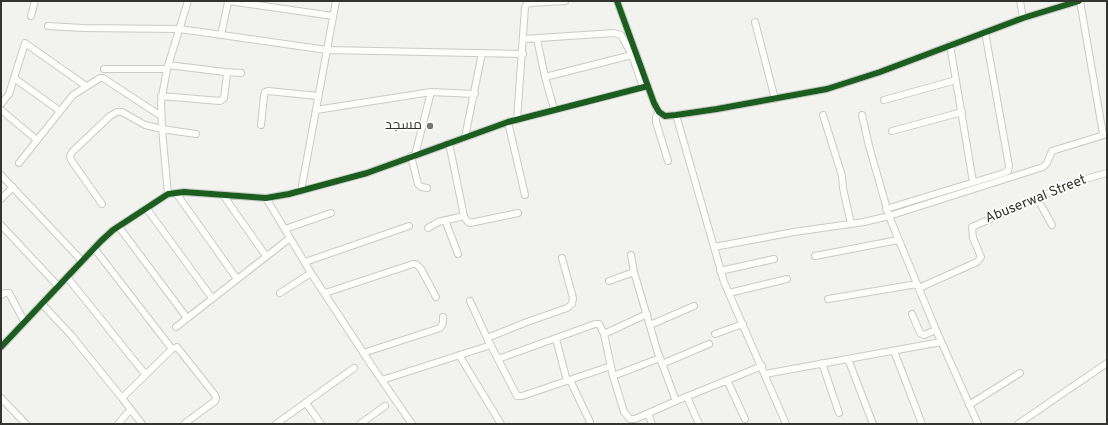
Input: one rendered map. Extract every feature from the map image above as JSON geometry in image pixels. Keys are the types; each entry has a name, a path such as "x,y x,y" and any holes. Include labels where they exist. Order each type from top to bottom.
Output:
{"street":[{"path":"31,16 35,1"},
{"path":"168,194 161,116 161,96 167,67 188,1"},
{"path":"221,35 229,1 333,16"},
{"path":"301,191 336,1"},
{"path":"517,120 526,5 531,3 564,1"},
{"path":"617,1 645,86"},
{"path":"1020,1 1023,18"},
{"path":"524,39 614,33 620,35 624,38 654,103 659,112 665,116 775,99 827,89 880,72 1023,18 1079,1 1105,134 1052,151 1048,164 1042,167 889,216 864,222 714,246"},
{"path":"755,22 775,99"},
{"path":"48,26 180,30 327,50 522,54"},
{"path":"886,209 1008,171 1009,166 985,32"},
{"path":"537,39 554,110"},
{"path":"1,104 9,94 25,42 86,86"},
{"path":"950,45 973,182"},
{"path":"465,137 475,94 482,53"},
{"path":"545,77 632,55"},
{"path":"104,69 167,67 241,73"},
{"path":"161,96 222,101 224,98 227,74 224,72"},
{"path":"14,78 60,111"},
{"path":"19,163 73,95 100,78 103,78 161,116"},
{"path":"884,100 956,80"},
{"path":"1,347 94,248 119,227 168,194 176,193 266,198 301,191 367,173 508,122 645,86"},
{"path":"260,125 265,92 268,91 318,96"},
{"path":"316,110 431,92 475,94"},
{"path":"427,188 418,184 413,156 431,92"},
{"path":"1,110 37,140"},
{"path":"102,204 71,160 70,156 72,152 110,116 118,112 122,112 145,125 196,134"},
{"path":"659,112 656,117 656,122 668,161"},
{"path":"892,131 962,112"},
{"path":"676,115 720,271 786,424"},
{"path":"824,115 842,176 843,188 851,224"},
{"path":"862,115 886,209 941,342 978,424"},
{"path":"508,122 525,195"},
{"path":"449,143 464,216 467,221 470,223 518,213"},
{"name":"Abuserwal Street","path":"918,286 977,262 981,257 973,238 972,227 1082,180 1107,173"},
{"path":"1,175 82,261"},
{"path":"1,199 13,188"},
{"path":"176,193 237,279"},
{"path":"223,195 266,256"},
{"path":"266,198 324,294 412,424"},
{"path":"1037,198 1052,225"},
{"path":"147,209 212,298"},
{"path":"285,229 331,213"},
{"path":"428,228 438,222 464,216"},
{"path":"445,220 458,254"},
{"path":"1,225 58,286"},
{"path":"305,262 409,226"},
{"path":"119,227 187,318"},
{"path":"176,327 290,238"},
{"path":"815,256 898,240"},
{"path":"94,248 172,349"},
{"path":"631,255 634,272 661,361 676,400"},
{"path":"487,338 567,308 572,304 573,298 562,258"},
{"path":"720,271 774,259"},
{"path":"324,294 416,264 421,268 436,297"},
{"path":"609,282 634,272"},
{"path":"280,293 311,273"},
{"path":"67,277 146,374"},
{"path":"729,293 786,279"},
{"path":"828,299 918,286"},
{"path":"1,295 5,292 9,293 24,321"},
{"path":"470,301 513,391 517,396 522,396 611,366"},
{"path":"42,304 71,335 142,424"},
{"path":"650,325 694,306"},
{"path":"604,334 647,314"},
{"path":"912,314 922,335 936,330"},
{"path":"363,353 440,328 443,323 443,317"},
{"path":"498,359 595,324 599,324 602,326 613,376 624,412 630,419 635,419 676,400 687,397 762,366"},
{"path":"715,334 743,324"},
{"path":"556,339 568,381 590,422"},
{"path":"765,374 941,342"},
{"path":"613,376 709,344"},
{"path":"382,380 491,345"},
{"path":"122,398 174,347 179,348 216,395 215,401 184,424"},
{"path":"894,351 922,424"},
{"path":"459,355 501,424"},
{"path":"848,359 873,424"},
{"path":"822,363 838,413"},
{"path":"1018,424 1107,363"},
{"path":"276,424 354,368"},
{"path":"969,405 1020,373"},
{"path":"727,380 745,419"},
{"path":"687,397 698,424"},
{"path":"1,398 26,424"},
{"path":"306,403 321,424"},
{"path":"360,424 385,406"},
{"path":"118,424 130,410"},
{"path":"648,413 652,424"}],"cycle path":[{"path":"617,1 654,103 659,112 665,116 717,109 827,89 880,72 1023,18 1079,1"},
{"path":"1,347 113,230 168,194 184,192 266,198 289,194 367,173 508,122 648,86"}],"place":[{"name":"مسجد","path":"430,126"}]}
